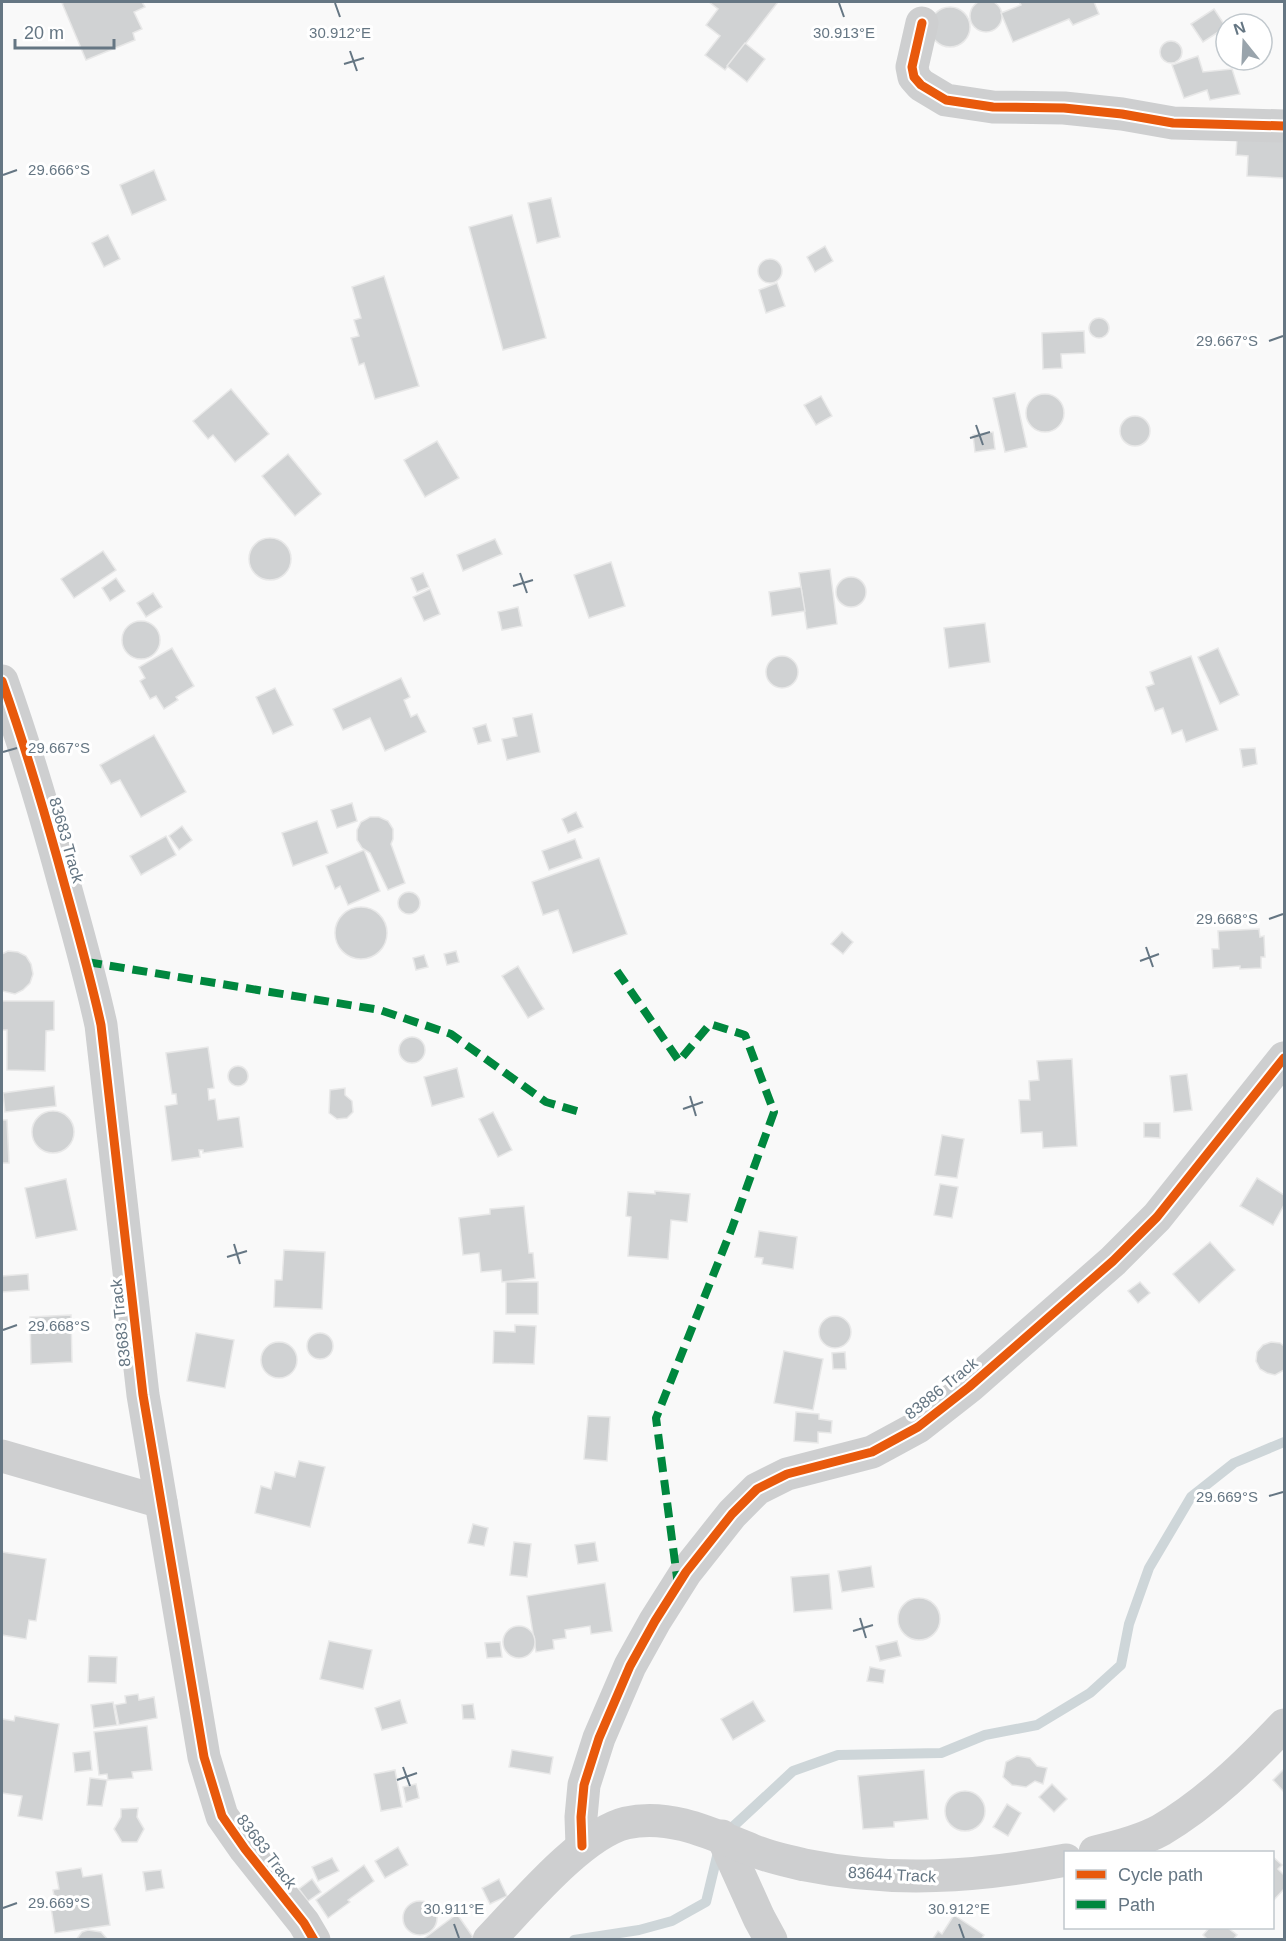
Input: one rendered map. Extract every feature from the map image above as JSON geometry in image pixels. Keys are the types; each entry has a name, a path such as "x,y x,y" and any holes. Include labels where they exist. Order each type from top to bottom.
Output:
{"street":[{"path":"922,23 912,67 914,77 929,92 946,100 993,107 1064,108 1122,114 1173,123 1284,126"},
{"name":"83683 Track","path":"2,681 73,913 101,1026 143,1395 204,1757 222,1816 245,1849 304,1923 314,1940"},
{"name":"83886 Track","path":"582,1846 581,1817 584,1785 599,1738 630,1666 686,1572 732,1514 757,1489 787,1474 872,1452 918,1427 969,1387 1113,1261 1157,1217 1284,1058"},
{"path":"2,1456 161,1502"},
{"path":"1099,1851 1125,1845 1159,1831 1198,1805 1249,1761 1284,1725"},
{"name":"83644 Track","path":"489,1940 582,1846 602,1833 624,1824 647,1820 701,1829 754,1851 802,1864 838,1871 889,1876 944,1877 1012,1870 1064,1860"},
{"path":"722,1836 771,1940"}],"building":[{"path":"986,0 997,5 1002,16 997,27 986,32 975,27 970,16 975,5"},
{"path":"142,2 145,7 134,12 142,29 133,33 135,40 86,60 62,3"},
{"path":"709,2 778,2 725,70 705,55 720,36 706,25 718,9"},
{"path":"1019,2 1094,2 1099,14 1073,25 1069,19 1013,42 1001,13 1021,5"},
{"path":"950,7 958,8 964,13 969,19 969,35 964,41 958,46 950,47 942,46 936,41 931,35 930,27 931,19 936,13 942,8"},
{"path":"1214,9 1216,12 1214,12 1214,35 1203,42 1191,24"},
{"path":"1167,41 1175,41 1182,48 1182,56 1175,63 1167,63 1160,56 1160,48"},
{"path":"745,43 765,59 747,82 727,66"},
{"path":"1198,56 1203,72 1233,72 1240,94 1210,100 1207,90 1184,98 1172,65"},
{"path":"1237,137 1284,140 1284,178 1247,176 1248,156 1236,155"},
{"path":"154,170 166,200 132,215 120,185"},
{"path":"551,198 560,237 537,243 528,203"},
{"path":"512,215 546,338 503,350 469,227"},
{"path":"108,235 120,259 104,267 92,243"},
{"path":"825,246 833,261 815,272 807,257"},
{"path":"765,259 775,259 782,266 782,276 775,283 765,283 758,276 758,266"},
{"path":"384,276 419,386 375,399 364,363 359,365 351,338 359,336 354,320 361,318 352,287"},
{"path":"777,283 785,306 766,313 759,290"},
{"path":"1099,318 1106,321 1109,328 1106,335 1099,338 1092,335 1089,328 1092,321"},
{"path":"1084,331 1085,353 1061,354 1062,368 1043,369 1042,333"},
{"path":"231,389 269,434 235,462 213,435 208,439 193,421"},
{"path":"1015,393 1027,447 1005,452 993,398"},
{"path":"1045,394 1058,400 1064,413 1058,426 1045,432 1032,426 1026,413 1032,400"},
{"path":"821,396 832,416 816,425 804,405"},
{"path":"1135,416 1141,417 1149,425 1149,437 1141,445 1135,446 1129,445 1121,437 1120,431 1121,425 1129,417"},
{"path":"993,432 995,449 975,452 973,435"},
{"path":"437,441 459,478 425,497 404,460"},
{"path":"288,454 321,494 295,516 262,476"},
{"path":"270,538 285,544 291,559 285,574 270,580 255,574 249,559 255,544"},
{"path":"495,539 502,554 463,571 457,555"},
{"path":"103,551 116,570 74,598 61,579"},
{"path":"611,562 625,606 589,618 574,575"},
{"path":"830,569 837,624 807,629 799,573"},
{"path":"423,573 429,587 417,592 411,578"},
{"path":"851,577 862,581 866,592 862,603 851,607 840,603 836,592 840,581"},
{"path":"116,578 125,591 110,601 102,588"},
{"path":"801,587 805,611 772,616 769,592"},
{"path":"430,589 440,614 424,621 413,597"},
{"path":"153,593 162,607 146,617 137,603"},
{"path":"518,607 522,626 502,630 498,612"},
{"path":"141,621 155,626 160,640 155,654 141,659 127,654 122,640 127,626"},
{"path":"985,623 990,662 949,668 944,628"},
{"path":"172,648 194,686 176,697 178,700 164,709 156,696 150,699 140,681 145,678 139,667"},
{"path":"1218,648 1239,695 1220,704 1198,657"},
{"path":"782,656 794,660 798,672 794,684 782,688 770,684 766,672 770,660"},
{"path":"1191,656 1218,730 1186,742 1182,730 1172,734 1163,708 1155,711 1146,687 1154,684 1150,672"},
{"path":"401,678 410,697 404,700 411,717 417,714 426,732 385,751 370,718 343,730 333,709"},
{"path":"275,688 293,725 273,734 256,697"},
{"path":"532,714 540,752 507,760 502,739 517,736 513,718"},
{"path":"486,724 491,741 478,744 473,728"},
{"path":"154,735 186,792 141,817 120,780 111,784 100,765"},
{"path":"1255,748 1257,764 1243,767 1240,749"},
{"path":"352,803 357,821 337,828 331,810"},
{"path":"576,812 583,827 568,833 562,819"},
{"path":"370,817 379,817 388,821 393,829 391,844 405,883 388,890 370,853 362,848 357,840 357,830 361,822"},
{"path":"317,821 328,853 293,866 282,833"},
{"path":"182,826 192,840 179,850 169,836"},
{"path":"166,836 176,855 141,875 130,856"},
{"path":"575,839 582,858 549,870 542,851"},
{"path":"364,850 380,891 348,905 340,886 335,889 326,866"},
{"path":"599,858 627,934 573,953 558,910 543,915 532,882"},
{"path":"409,892 417,895 420,903 417,911 409,914 401,911 398,903 401,895"},
{"path":"356,907 366,907 376,911 383,918 387,933 383,948 376,955 366,959 356,959 346,955 339,948 335,938 335,928 339,918 346,911"},
{"path":"1259,929 1260,937 1264,936 1265,957 1261,957 1261,968 1240,969 1240,966 1213,968 1212,949 1219,949 1218,931"},
{"path":"842,932 853,942 843,954 831,944"},
{"path":"8,951 26,956 33,974 30,983 15,994 2,991 2,954"},
{"path":"456,951 459,962 447,965 444,954"},
{"path":"424,955 428,967 416,970 413,958"},
{"path":"518,966 544,1009 528,1018 502,976"},
{"path":"2,1001 54,1001 54,1030 46,1031 45,1071 7,1070 7,1030 2,1030"},
{"path":"412,1037 421,1041 425,1050 421,1059 412,1063 403,1059 399,1050 403,1041"},
{"path":"208,1047 214,1088 208,1089 209,1100 215,1099 218,1120 239,1117 243,1147 203,1153 203,1150 199,1150 200,1157 172,1161 165,1106 177,1104 176,1094 172,1094 166,1053"},
{"path":"1072,1059 1077,1146 1043,1148 1042,1132 1021,1133 1019,1100 1030,1100 1029,1081 1039,1080 1037,1061"},
{"path":"238,1066 245,1069 248,1076 245,1083 238,1086 231,1083 228,1076 231,1069"},
{"path":"457,1068 464,1097 432,1106 424,1077"},
{"path":"1187,1074 1192,1110 1174,1112 1170,1076"},
{"path":"54,1086 56,1106 5,1112 3,1093"},
{"path":"345,1088 345,1095 352,1101 353,1112 347,1118 337,1119 329,1113 330,1090"},
{"path":"53,1111 68,1117 74,1132 68,1147 53,1153 38,1147 32,1132 38,1117"},
{"path":"493,1112 512,1150 498,1157 479,1119"},
{"path":"2,1120 7,1120 9,1163 2,1163"},
{"path":"1144,1123 1160,1123 1160,1138 1144,1137"},
{"path":"942,1135 964,1139 957,1178 935,1175"},
{"path":"1257,1178 1284,1195 1284,1205 1273,1225 1240,1206"},
{"path":"66,1179 77,1230 36,1238 25,1188"},
{"path":"940,1184 958,1187 952,1218 934,1215"},
{"path":"655,1191 690,1194 687,1222 671,1220 668,1259 628,1256 631,1217 626,1216 628,1192 655,1194"},
{"path":"524,1206 529,1253 533,1253 535,1278 502,1282 501,1270 481,1272 479,1253 463,1255 459,1218 490,1214 490,1209"},
{"path":"759,1231 797,1237 793,1269 762,1264 763,1258 755,1257"},
{"path":"1210,1242 1235,1270 1199,1303 1173,1274"},
{"path":"284,1250 325,1252 322,1309 274,1307 275,1280 282,1280"},
{"path":"28,1274 29,1290 2,1292 2,1276"},
{"path":"506,1282 538,1282 538,1314 506,1314"},
{"path":"1140,1282 1150,1293 1138,1303 1128,1291"},
{"path":"71,1315 72,1362 31,1364 30,1317"},
{"path":"835,1316 846,1321 851,1332 846,1343 835,1348 824,1343 819,1332 824,1321"},
{"path":"515,1325 536,1326 534,1364 493,1363 494,1331 515,1332"},
{"path":"196,1333 234,1340 225,1388 187,1381"},
{"path":"320,1333 329,1337 333,1346 329,1355 320,1359 311,1355 307,1346 311,1337"},
{"path":"279,1342 292,1347 297,1360 292,1373 279,1378 266,1373 261,1360 266,1347"},
{"path":"1271,1342 1284,1346 1284,1370 1275,1375 1260,1369 1256,1361 1257,1352 1263,1345"},
{"path":"784,1351 823,1359 813,1410 774,1403"},
{"path":"845,1352 846,1369 833,1369 832,1353"},
{"path":"796,1412 819,1414 819,1419 832,1421 831,1433 818,1432 818,1443 794,1441"},
{"path":"588,1416 610,1417 607,1461 584,1459"},
{"path":"299,1461 325,1467 310,1527 255,1513 261,1486 271,1489 275,1472 295,1477"},
{"path":"473,1524 488,1528 484,1546 468,1543"},
{"path":"514,1542 531,1544 527,1577 510,1575"},
{"path":"595,1542 598,1561 578,1564 575,1545"},
{"path":"2,1552 46,1559 36,1621 29,1620 26,1639 2,1635"},
{"path":"871,1566 874,1587 842,1592 838,1571"},
{"path":"829,1574 832,1609 794,1612 791,1577"},
{"path":"605,1583 612,1631 591,1634 590,1626 565,1630 566,1638 553,1640 554,1649 536,1652 527,1596"},
{"path":"919,1598 927,1599 934,1604 939,1611 939,1627 934,1634 927,1639 919,1640 911,1639 904,1634 899,1627 898,1619 899,1611 904,1604 911,1599"},
{"path":"519,1626 530,1631 535,1642 530,1653 519,1658 508,1653 503,1642 508,1631"},
{"path":"329,1641 372,1650 363,1689 320,1679"},
{"path":"897,1641 901,1656 880,1661 876,1646"},
{"path":"500,1642 502,1657 487,1658 485,1643"},
{"path":"89,1656 117,1657 116,1683 88,1682"},
{"path":"870,1667 885,1670 883,1683 867,1681"},
{"path":"138,1694 139,1700 154,1697 157,1718 119,1725 115,1705 126,1703 125,1696"},
{"path":"400,1700 407,1723 382,1730 375,1708"},
{"path":"753,1701 765,1721 733,1740 721,1719"},
{"path":"113,1702 117,1725 94,1728 91,1705"},
{"path":"473,1704 475,1719 463,1719 462,1705"},
{"path":"15,1716 59,1724 42,1820 18,1816 22,1796 2,1793 2,1719 14,1721"},
{"path":"147,1726 152,1770 132,1772 133,1778 108,1780 107,1774 99,1775 94,1732"},
{"path":"512,1750 553,1757 550,1774 509,1767"},
{"path":"90,1751 92,1770 75,1772 73,1753"},
{"path":"1017,1756 1030,1758 1037,1766 1047,1768 1043,1784 1035,1781 1026,1787 1012,1785 1003,1777 1006,1762"},
{"path":"1284,1769 1284,1792 1273,1780"},
{"path":"395,1770 402,1807 381,1811 374,1774"},
{"path":"924,1770 928,1819 894,1822 894,1827 863,1829 858,1776"},
{"path":"90,1778 107,1780 102,1806 87,1805"},
{"path":"416,1784 419,1798 406,1802 403,1787"},
{"path":"1052,1784 1067,1799 1054,1812 1039,1797"},
{"path":"965,1791 973,1792 979,1797 984,1803 984,1819 979,1825 973,1830 965,1831 957,1830 951,1825 946,1819 945,1811 946,1803 951,1797 957,1792"},
{"path":"1007,1804 1021,1813 1008,1836 993,1827"},
{"path":"138,1808 137,1817 144,1829 137,1842 122,1842 114,1829 121,1817 121,1809"},
{"path":"398,1847 408,1865 385,1878 375,1861"},
{"path":"332,1858 339,1871 318,1881 312,1867"},
{"path":"1274,1858 1282,1865 1278,1869 1284,1875 1284,1889 1274,1900"},
{"path":"364,1865 374,1881 328,1918 316,1900"},
{"path":"81,1868 83,1877 102,1874 110,1925 55,1933 51,1907 56,1907 53,1890 59,1889 56,1872"},
{"path":"161,1870 164,1888 146,1891 143,1872"},
{"path":"312,1879 321,1892 308,1901 299,1889"},
{"path":"499,1879 507,1896 490,1904 482,1888"},
{"path":"420,1901 432,1906 437,1918 432,1930 420,1935 408,1930 403,1918 408,1906"},
{"path":"457,1914 473,1937 469,1940 422,1940"},
{"path":"954,1915 984,1935 981,1940 932,1940 938,1931 942,1934"},
{"path":"1208,1929 1229,1929 1237,1935 1233,1940 1208,1940 1203,1935"},
{"path":"88,1930 101,1932 108,1940 76,1940 82,1932"}],"waterway":[{"path":"725,1834 793,1771 838,1755 941,1753 985,1735 1037,1725 1090,1693 1121,1665 1129,1624 1149,1568 1191,1497 1234,1463 1284,1442"},
{"path":"574,1940 639,1930 672,1921 706,1902 719,1848"}],"marked path":[{"path":"87,962 380,1010 451,1034 546,1102 580,1112"},
{"path":"617,971 679,1061 710,1024 745,1035 774,1112 732,1228 656,1418 678,1585"}],"cycle path":[{"path":"922,23 912,67 914,77 921,85 946,100 993,107 1064,108 1122,114 1173,123 1284,126"},
{"path":"2,681 52,838 101,1025 143,1395 204,1757 222,1816 245,1849 304,1923 314,1940"},
{"path":"582,1846 581,1817 584,1785 599,1738 630,1666 686,1572 732,1514 757,1489 787,1474 872,1452 918,1427 969,1387 1113,1261 1157,1217 1284,1058"}]}
